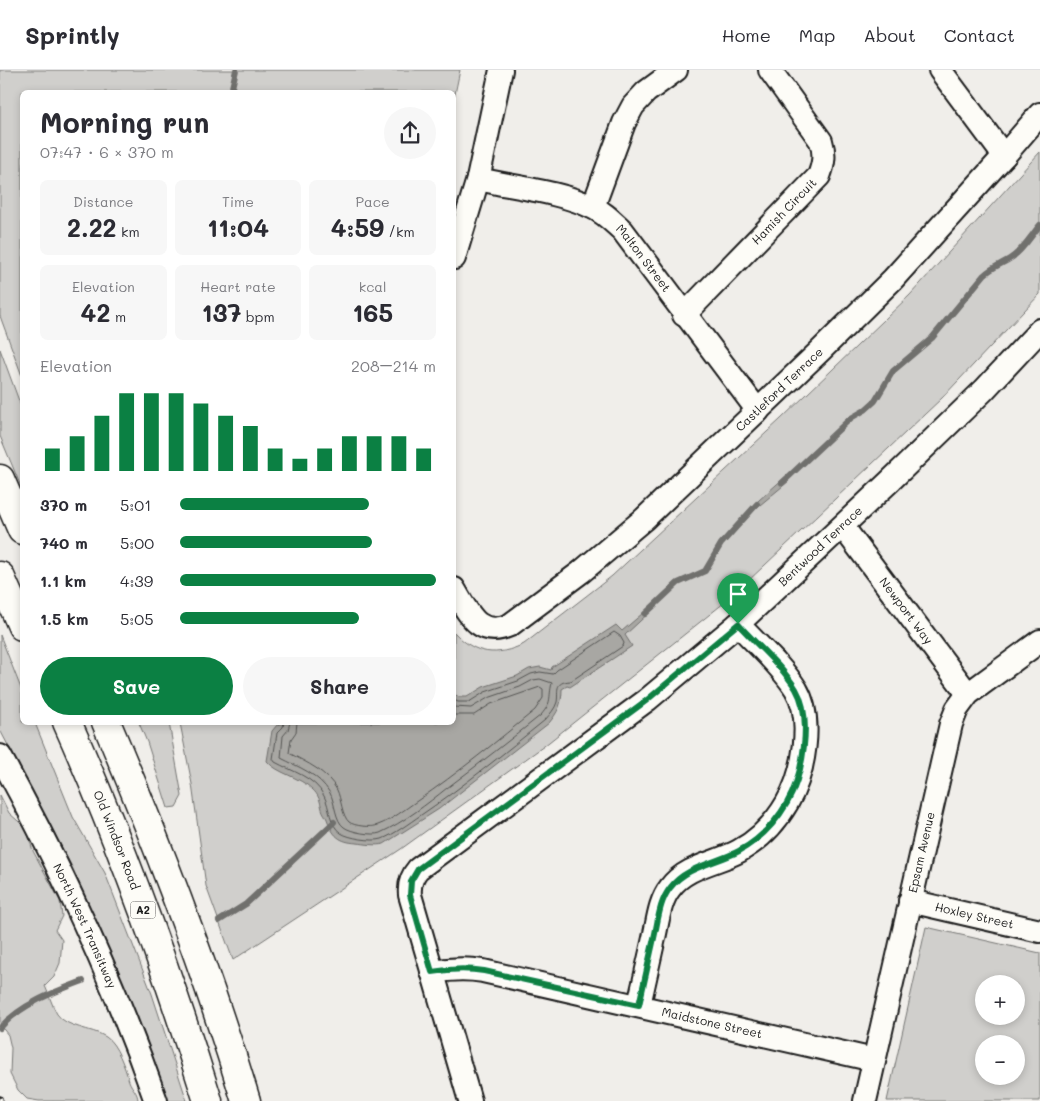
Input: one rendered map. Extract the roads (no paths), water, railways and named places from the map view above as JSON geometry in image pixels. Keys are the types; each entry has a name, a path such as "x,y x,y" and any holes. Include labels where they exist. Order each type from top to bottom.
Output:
{"highway":[{"path":"0,479 20,525"},
{"path":"0,576 20,621"},
{"name":"Old Windsor Road","path":"68,725 145,916 173,992 208,1101"},
{"path":"107,725 150,829 196,951 246,1101"}],"street":[{"path":"456,251 478,179 501,70"},
{"path":"593,207 624,123 633,106 646,92 676,70"},
{"name":"Hamish Circuit","path":"684,315 818,176 823,165 825,153 821,140 770,70"},
{"path":"940,70 1004,156"},
{"name":"Castleford Terrace","path":"456,592 474,621 490,629 501,629 510,625 592,563 644,519 758,411 893,278 1040,114"},
{"name":"Malton Street","path":"478,179 569,198 593,207 608,217 623,231 684,315 758,411"},
{"name":"Bentwood Terrace","path":"470,1101 410,895 411,881 418,869 647,700 738,624 843,527 984,390 1040,330"},
{"name":"Newport Way","path":"843,527 968,694"},
{"path":"639,1005 661,907 669,889 687,873 740,851 768,829 788,801 799,768 805,744 806,729 805,717 796,690 782,671 738,624"},
{"name":"Epsam Avenue","path":"865,1101 951,724 957,709 968,694 1040,641"},
{"name":"North West Transitway","path":"0,756 85,924 137,1048 156,1101"},
{"name":"Hoxley Street","path":"910,901 1040,931"},
{"name":"Maidstone Street","path":"432,972 466,968 484,971 874,1060"}],"water":[{"path":"785,477 789,481 754,510 750,508"},
{"path":"650,607 653,609 625,635 632,646 570,687 567,686 562,689 559,708 549,723 439,809 384,844 374,845 351,842 337,837 314,791 301,781 276,769 267,761 272,731 277,725 456,725 456,695 467,697 483,687 517,676 529,669 540,667 551,670 552,667 616,625 622,631"}],"waterway":[{"path":"231,90 236,70"},
{"path":"782,483 851,418 865,410 875,401 893,371 932,338 984,275 1015,255 1040,225"},
{"path":"645,614 678,583 705,571 721,544 757,504"},
{"path":"219,921 246,904 334,822"},
{"path":"0,1028 28,1005 83,981"}]}
